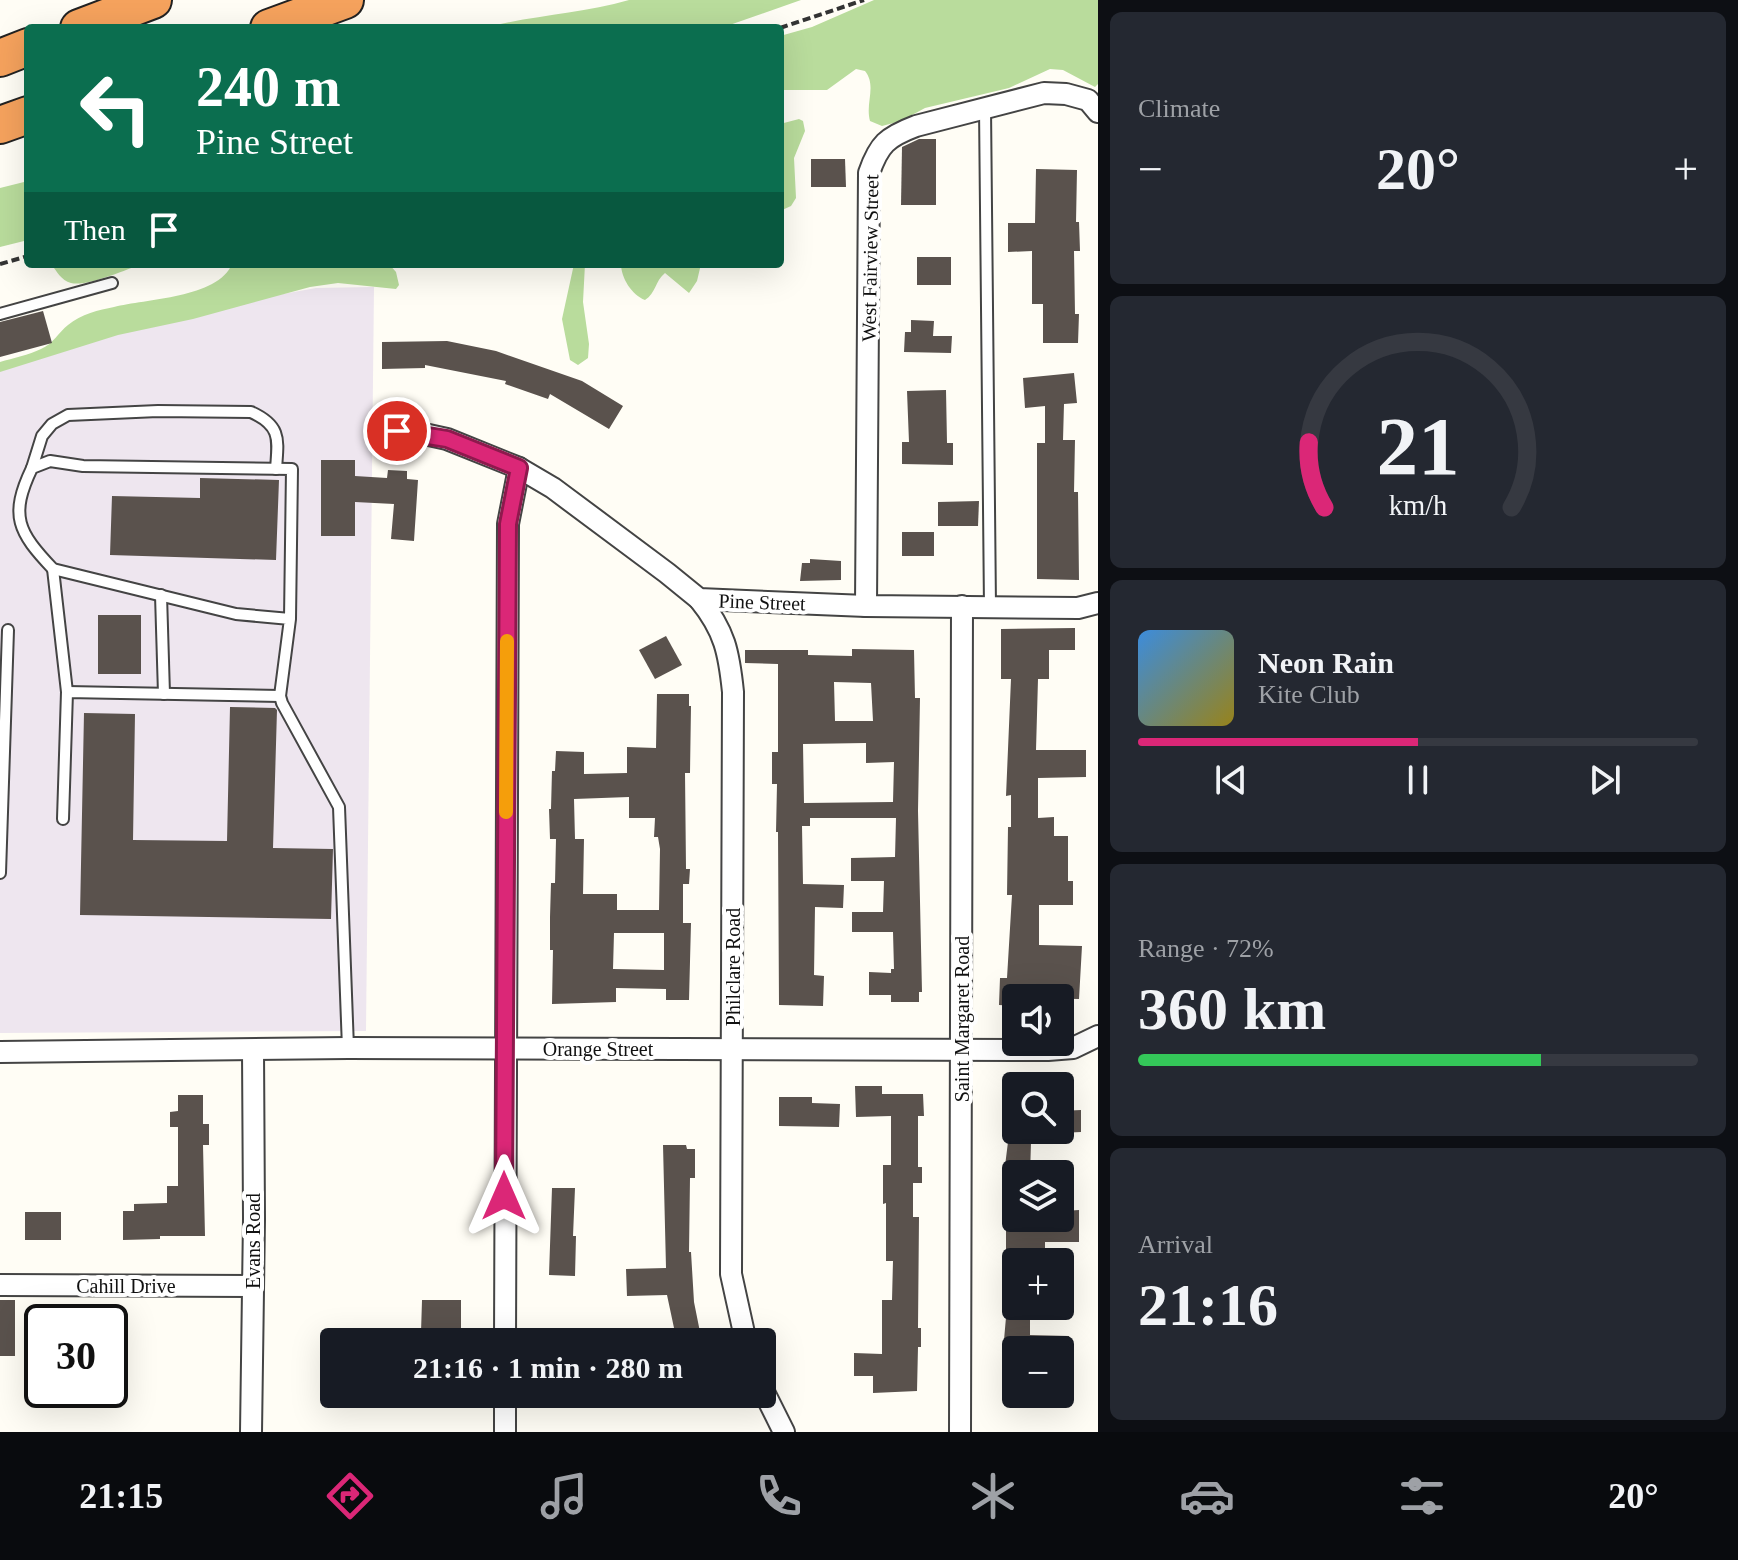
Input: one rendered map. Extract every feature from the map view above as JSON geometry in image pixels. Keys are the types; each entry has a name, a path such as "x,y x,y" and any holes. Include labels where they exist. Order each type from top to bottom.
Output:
{"highway":[{"path":"90,24 153,0"},
{"path":"280,24 345,0"},
{"path":"0,58 24,49"},
{"path":"0,125 24,116"}],"street":[{"name":"West Fairview Street","path":"866,606 869,173 877,149 896,133 1044,93 1066,94 1088,100 1098,112"},
{"name":"Pine Street","path":"378,430 415,432 447,439 519,468 553,488 699,599 866,606 1078,608 1098,603"},
{"path":"505,1328 508,524 519,468"},
{"name":"Philclare Road","path":"699,599 715,619 724,638 732,681 731,1274 743,1328"},
{"name":"Saint Margaret Road","path":"960,1432 962,606"},
{"name":"Orange Street","path":"0,1052 348,1048 1048,1050 1073,1048 1098,1036"},
{"name":"Evans Road","path":"251,1432 253,1050"},
{"name":"Cahill Drive","path":"0,1285 253,1286"},
{"path":"505,1408 505,1432"},
{"path":"772,1408 784,1432"}],"lane":[{"path":"985,108 990,607"},
{"path":"0,314 112,283"},
{"path":"276,469 278,437 264,418 251,412 158,411 68,415 52,424 42,436 21,491 18,520 32,547 53,569 236,614 290,619"},
{"path":"32,468 50,461 83,466 292,469 290,619 280,696 339,807 348,1048"},
{"path":"53,569 67,692 63,819"},
{"path":"161,595 164,694"},
{"path":"0,873 8,630"},
{"path":"67,692 280,696"}],"path":[{"path":"784,27 864,0"},
{"path":"0,264 24,257"}],"shaded area":[{"path":"374,287 366,1031 0,1033 0,368 195,310 316,288"}],"green space":[{"path":"629,0 801,0 732,24 502,24"},
{"path":"874,0 1098,0 1098,84 1095,87 1063,70 1050,69 1009,88 925,108 901,121 882,126 870,121 871,89 865,71 856,69 827,90 784,90 784,35 812,27"},
{"path":"799,119 803,121 805,131 794,158 796,198 791,206 784,209 784,123"},
{"path":"24,182 24,241 0,247 0,188"},
{"path":"54,268 131,268 78,284 60,276"},
{"path":"229,268 392,268 399,285 396,289 338,283 310,287 193,319 118,335 0,372 0,362 45,347 68,325 84,315 197,290 224,275"},
{"path":"573,268 585,268 583,302 589,344 588,358 578,365 570,360 562,319"},
{"path":"622,268 700,268 697,281 689,293 665,273 645,300 628,285"}],"building":[{"path":"919,139 936,139 936,205 901,205 902,147"},
{"path":"811,159 845,159 846,187 811,187"},
{"path":"1036,169 1077,170 1076,222 1079,222 1080,251 1074,251 1078,343 1043,343 1043,304 1032,304 1032,251 1008,252 1008,223 1035,223"},
{"path":"917,257 951,257 951,285 917,285"},
{"path":"43,311 52,343 0,357 0,322"},
{"path":"911,320 934,321 933,336 952,336 951,353 904,352 905,332 911,332"},
{"path":"447,341 496,351 582,381 623,406 609,429 550,394 548,399 505,384 506,381 425,365 425,368 382,369 382,342"},
{"path":"1074,373 1077,403 1064,404 1063,440 1075,440 1074,492 1078,492 1079,580 1037,579 1037,443 1045,443 1045,406 1025,408 1023,378"},
{"path":"946,390 947,443 953,443 953,465 902,464 902,442 909,442 907,391"},
{"path":"321,460 355,460 355,476 387,478 388,470 407,471 407,479 418,480 414,541 391,539 394,504 355,502 355,536 321,536"},
{"path":"200,478 279,480 276,560 110,555 112,496 200,498"},
{"path":"979,501 978,526 938,526 938,502"},
{"path":"902,532 934,532 934,556 902,556"},
{"path":"810,559 841,561 841,580 800,581 802,563 810,563"},
{"path":"98,615 141,615 141,674 98,674"},
{"path":"1075,628 1075,650 1049,650 1049,679 1038,679 1036,750 1086,750 1086,777 1038,778 1038,818 1054,817 1054,836 1068,836 1068,881 1073,881 1073,905 1039,905 1039,945 1082,946 1079,999 1074,999 1074,984 1002,984 1002,1005 999,1005 1000,978 1007,978 1012,895 1007,895 1011,795 1006,796 1011,679 1001,679 1001,629"},
{"path":"666,636 682,665 655,679 639,650"},
{"path":"852,649 914,650 915,698 920,698 918,811 922,992 919,992 919,1002 891,1002 891,995 869,995 869,972 891,973 894,969 893,932 852,932 852,912 883,912 884,881 851,881 851,858 895,857 896,818 810,818 810,826 802,826 803,884 844,885 843,908 815,907 814,975 824,976 823,1006 779,1005 777,784 772,784 772,752 778,752 778,664 745,663 745,650 808,650 808,655 852,656","holes":["834,682 871,683 873,721 835,721","866,743 866,763 894,762 893,802 804,803 803,744"]},
{"path":"657,694 689,694 690,773 685,773 686,869 690,869 689,884 683,884 683,923 691,923 689,1000 666,1000 666,989 616,988 616,1002 552,1004 550,917 556,839 550,839 549,809 556,751 584,752 584,774 627,773 627,747 656,748","holes":["629,797 629,818 655,818 654,837 658,837 660,849 659,910 617,910 617,894 583,894 584,839 575,839 574,799","614,933 664,933 664,970 613,969"]},
{"path":"230,707 277,710 273,848 333,849 331,919 80,915 84,713 135,714 133,840 227,841"},
{"path":"855,1086 882,1086 882,1094 923,1094 924,1116 918,1116 918,1167 922,1167 922,1183 913,1183 913,1217 919,1217 918,1328 921,1328 921,1347 918,1347 917,1391 873,1393 873,1376 854,1376 854,1353 882,1354 882,1300 892,1300 893,1261 886,1261 886,1203 883,1204 883,1165 891,1165 891,1116 856,1117"},
{"path":"178,1095 203,1095 203,1124 209,1124 209,1145 203,1145 205,1236 123,1240 123,1211 134,1211 134,1204 167,1203 167,1186 178,1186 178,1127 170,1127 170,1112 178,1111"},
{"path":"779,1097 812,1097 812,1103 840,1104 839,1127 779,1126"},
{"path":"1074,1110 1081,1110 1081,1132 1074,1132"},
{"path":"1008,1144 1031,1144 1030,1160 1006,1160"},
{"path":"663,1145 686,1145 687,1149 695,1149 695,1178 690,1178 689,1252 699,1328 674,1328 667,1295 627,1296 626,1269 666,1268"},
{"path":"552,1188 575,1188 575,1276 549,1275"},
{"path":"1074,1210 1079,1210 1079,1242 1045,1242 1045,1248 1006,1248 1006,1232 1074,1232"},
{"path":"25,1212 61,1212 61,1240 25,1240"},
{"path":"0,1300 15,1300 15,1356 0,1356"},
{"path":"422,1300 461,1300 461,1328 421,1328"},
{"path":"1006,1320 1030,1320 1030,1335 1069,1336 1004,1336"}],"slow traffic":[{"path":"506,812 507,641"}],"route":[{"path":"397,431 447,439 519,468 508,524 504,1196"}]}
